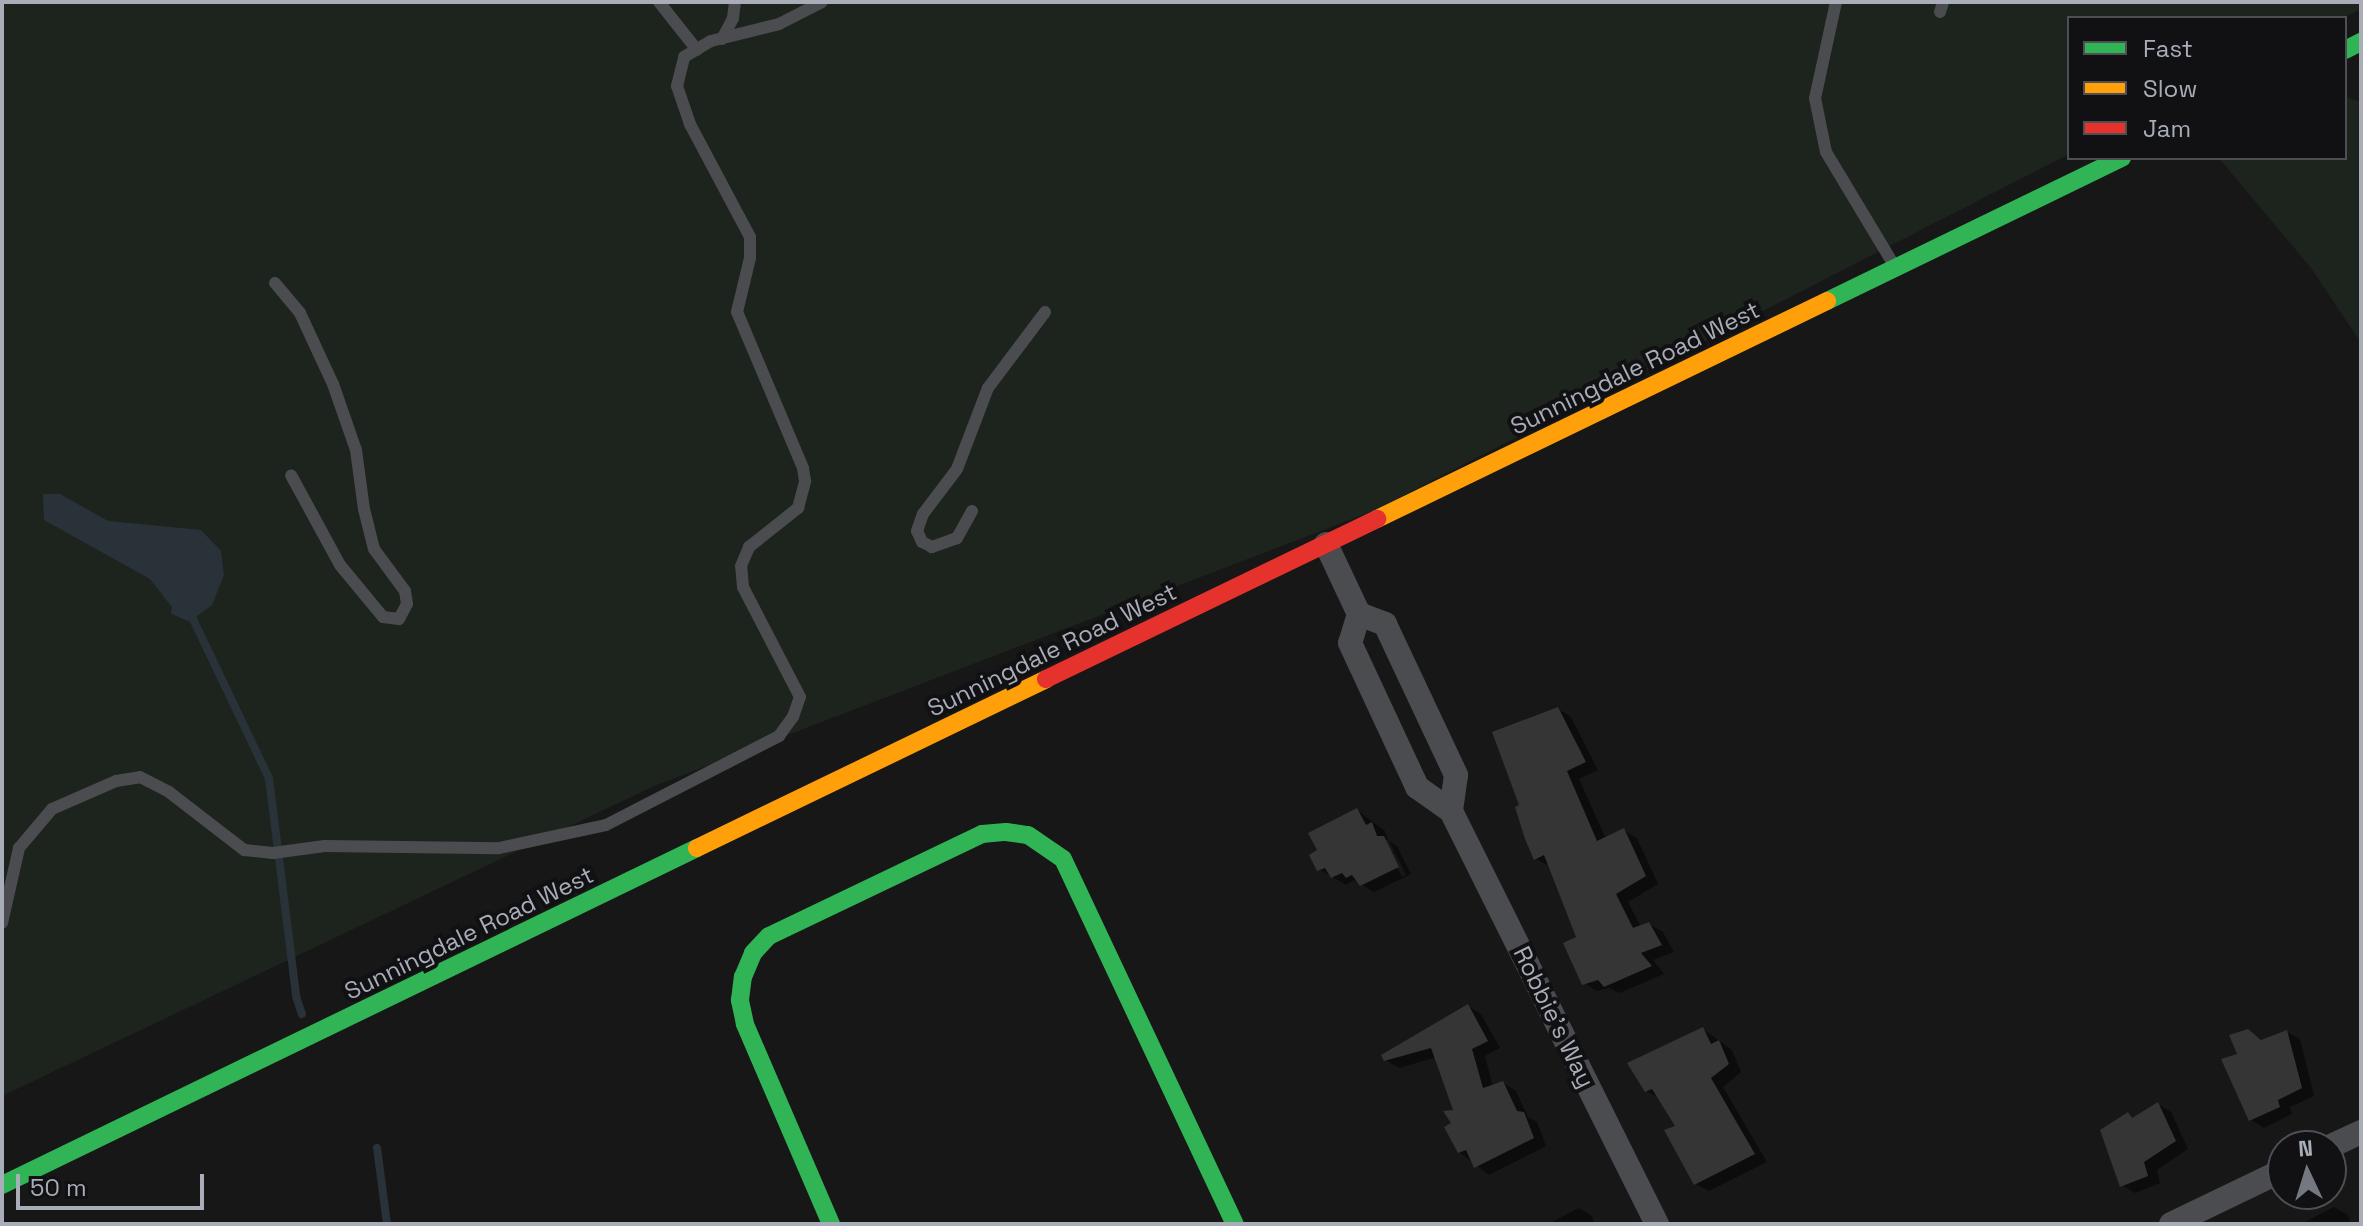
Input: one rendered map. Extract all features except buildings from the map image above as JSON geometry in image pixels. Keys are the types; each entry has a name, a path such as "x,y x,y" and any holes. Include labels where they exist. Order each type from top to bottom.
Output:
{"main road":[{"name":"Sunningdale Road West","path":"2,1185 2118,160"},
{"path":"831,1224 745,1024 742,988 753,953 769,936 939,854 982,834 1006,832 1028,835 1063,859 1235,1224"}],"street":[{"path":"1326,544 1359,614 1385,624 1456,775 1451,811"},
{"name":"Robbie's Way","path":"1359,614 1350,643 1417,787 1451,811 1657,1224"},
{"path":"2171,1224 2267,1178"}],"lane":[{"path":"659,2 697,50"},
{"path":"722,39 733,18 735,2"},
{"path":"2,923 19,848 52,809 116,781 140,777 169,792 244,850 273,853 325,846 499,848 606,825 779,736 793,717 800,697 743,587 741,566 749,547 798,508 805,481 803,468 737,312 750,258 750,237 690,124 677,86 684,57 722,39 779,24 822,2"},
{"path":"1836,2 1815,98 1826,152 1896,268"},
{"path":"275,283 300,313 333,384 356,450 364,509 374,549 405,591 407,604 399,619 383,617 340,565 291,475"},
{"path":"972,511 957,538 932,547 922,542 917,531 923,514 957,469 988,388 1045,312"},
{"path":"2,858 16,862"}],"shaded area":[{"path":"2,2 2361,2 2361,9 2347,16 2067,16 2067,155 1373,511 654,786 2,1096"},
{"path":"2347,98 2361,102 2361,343 2311,268 2221,160 2347,160"},
{"path":"43,494 60,494 108,521 201,530 221,551 224,575 212,605 193,619 175,611 150,579 44,520"}],"waterway":[{"path":"175,611 193,619 269,778 296,996 302,1014"},
{"path":"377,1148 387,1224"}],"traffic: fast":[{"path":"2347,49 2361,42"},
{"path":"1827,301 2118,160"},
{"path":"831,1224 745,1024 740,1000 743,977 753,953 769,936 982,834 1006,832 1028,835 1063,859 1235,1224"},
{"path":"2,1185 697,848"}],"traffic: slow":[{"path":"1377,519 1827,301"},
{"path":"697,848 1046,679"}],"traffic: jam":[{"path":"1046,679 1377,519"}]}
